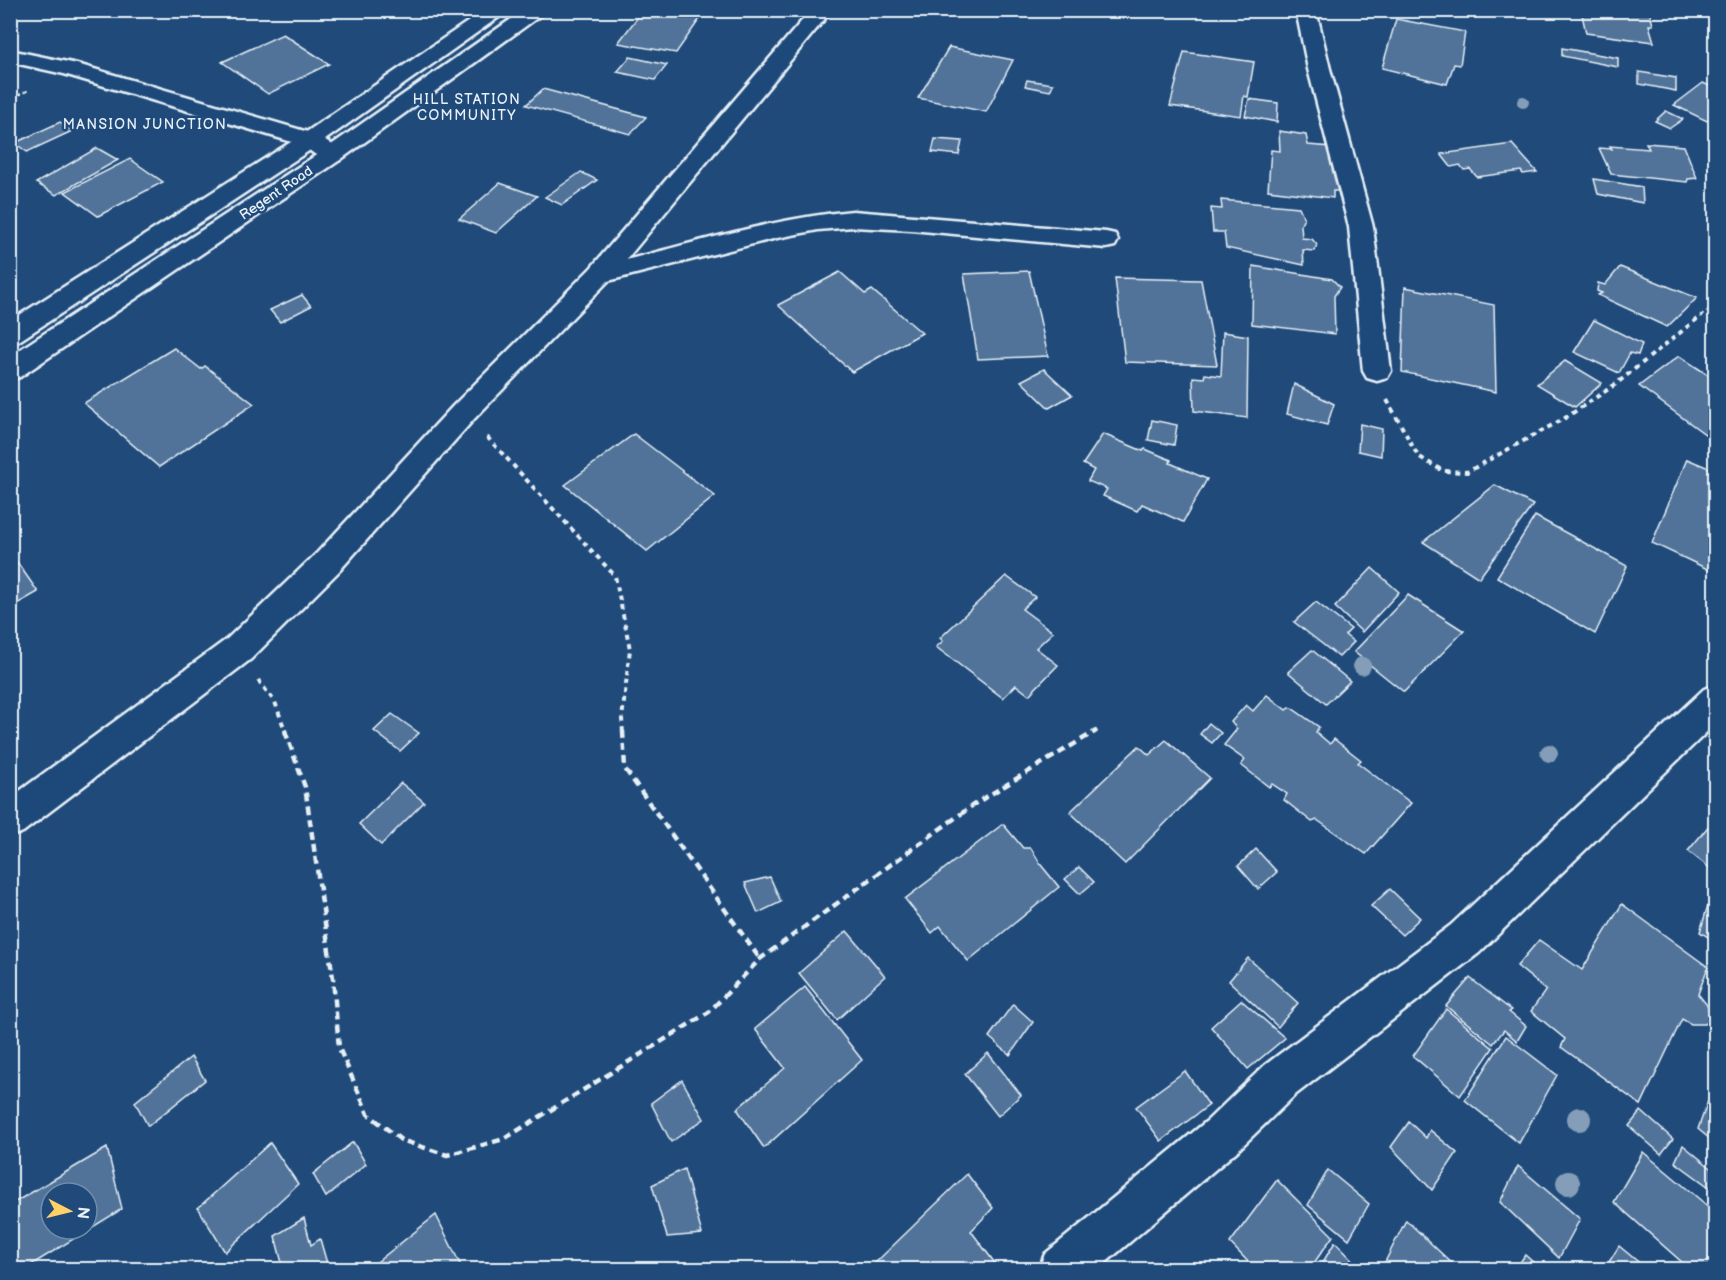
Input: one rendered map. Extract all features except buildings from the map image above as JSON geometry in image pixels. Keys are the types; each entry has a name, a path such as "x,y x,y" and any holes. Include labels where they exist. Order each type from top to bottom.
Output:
{"street":[{"name":"Regent Road","path":"10,334 310,140 499,10"},
{"name":"Regent Road","path":"10,370 333,155 538,10"},
{"path":"10,820 239,649 329,561 464,412 599,274 822,10"},
{"path":"1306,10 1319,69 1361,227 1377,371"},
{"path":"10,56 69,69 310,140 333,155"},
{"path":"599,274 777,230 818,222 853,219 911,222 1106,240"},
{"path":"1061,1269 1223,1135 1280,1080 1466,939 1716,700"}],"path":[{"path":"1377,371 1389,409 1418,456 1443,471 1467,472 1565,418 1616,384 1716,304"},
{"path":"464,412 615,576 630,649 622,719 625,770 760,959"},
{"path":"239,649 257,680 275,702 305,787 333,978 339,1048 368,1114 401,1140 447,1155 504,1139 708,1012 760,959 976,803 1099,729"}],"district":[{"name":"HILL STATION COMMUNITY","path":"467,108"},
{"name":"MANSION JUNCTION","path":"145,124"}]}
